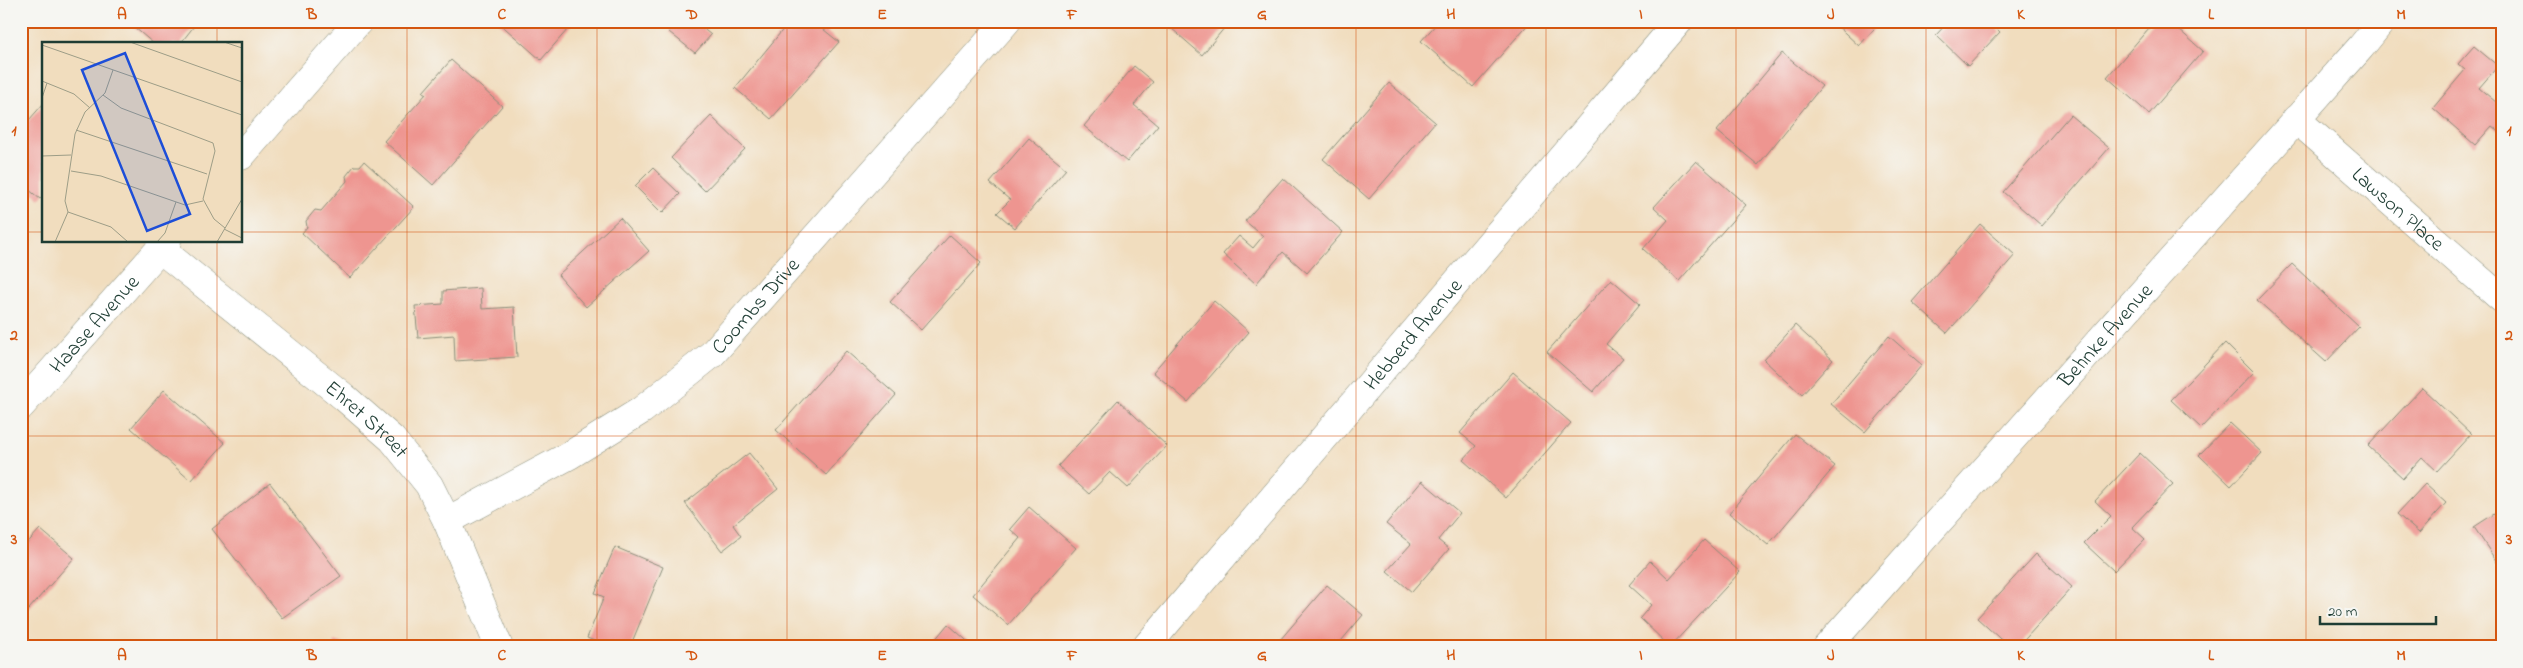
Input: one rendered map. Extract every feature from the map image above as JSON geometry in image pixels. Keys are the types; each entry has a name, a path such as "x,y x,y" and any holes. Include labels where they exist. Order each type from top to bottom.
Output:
{"street":[{"path":"242,155 359,21"},
{"name":"Coombs Drive","path":"447,521 570,455 642,410 712,354 1007,21"},
{"name":"Hebberd Avenue","path":"1146,647 1679,21"},
{"name":"Behnke Avenue","path":"1827,647 2382,21"},
{"name":"Lawson Place","path":"2296,119 2502,299"},
{"name":"Ehret Street","path":"163,245 392,439 429,485 447,521 499,647"},
{"name":"Haase Avenue","path":"21,406 163,245"}],"building":[{"path":"127,21 198,21 182,42 152,42"},
{"path":"497,21 575,21 541,60"},
{"path":"677,21 694,21 711,35 695,53 669,32"},
{"path":"790,21 813,21 839,42 771,119 735,88"},
{"path":"1163,21 1230,21 1202,55"},
{"path":"1439,21 1531,21 1473,87 1421,41"},
{"path":"1832,21 1881,21 1859,46"},
{"path":"1949,21 1989,21 2000,32 1968,66 1936,35"},
{"path":"2155,21 2169,21 2203,51 2149,114 2107,77"},
{"path":"2474,46 2498,66 2479,88 2502,107 2502,134 2492,126 2475,145 2433,108 2465,70 2458,64"},
{"path":"1782,53 1822,86 1758,165 1717,131"},
{"path":"451,60 502,106 433,185 384,141 426,94 423,92"},
{"path":"1134,66 1153,82 1134,105 1158,125 1127,162 1084,126"},
{"path":"1389,83 1435,122 1369,199 1323,159"},
{"path":"42,105 42,197 40,199 21,183 21,129"},
{"path":"2070,115 2109,148 2042,226 2003,192"},
{"path":"711,116 745,149 705,191 671,158"},
{"path":"1029,138 1066,169 1015,228 997,213 1010,200 990,183"},
{"path":"364,161 414,207 350,278 302,233 307,227 306,221 315,210 321,211 347,181 346,176 354,166 360,166"},
{"path":"1696,161 1746,205 1679,281 1643,249 1668,220 1654,207"},
{"path":"653,168 680,194 662,213 635,186"},
{"path":"1283,178 1343,232 1307,273 1283,252 1256,284 1223,254 1239,236 1253,248 1263,236 1245,221"},
{"path":"620,218 649,251 586,307 558,275"},
{"path":"1980,224 2015,255 1947,333 1912,302"},
{"path":"950,235 981,263 921,330 890,302"},
{"path":"2292,264 2359,327 2326,362 2257,300"},
{"path":"1611,279 1640,304 1606,344 1623,358 1593,392 1547,352"},
{"path":"481,288 482,309 514,307 517,357 455,361 454,335 418,338 415,306 443,304 443,291"},
{"path":"1214,301 1249,332 1188,402 1153,372"},
{"path":"1795,325 1833,360 1802,395 1764,360"},
{"path":"1889,336 1922,365 1865,432 1831,404"},
{"path":"2225,343 2254,372 2201,428 2171,400"},
{"path":"846,351 896,395 826,475 776,430"},
{"path":"1513,372 1571,423 1506,498 1463,460 1476,446 1460,433"},
{"path":"2422,388 2471,434 2437,471 2422,457 2403,478 2368,446"},
{"path":"164,390 225,443 191,481 131,428"},
{"path":"1118,400 1167,446 1128,488 1110,472 1089,494 1058,466"},
{"path":"2230,423 2262,453 2231,486 2199,455"},
{"path":"1795,434 1835,466 1768,545 1729,513"},
{"path":"749,453 778,489 733,525 741,536 722,551 685,503"},
{"path":"2140,453 2173,484 2132,527 2145,539 2114,571 2084,543 2111,516 2095,501"},
{"path":"1422,481 1460,513 1438,540 1449,549 1412,592 1387,571 1411,544 1386,524"},
{"path":"270,483 341,576 282,618 212,529"},
{"path":"2425,484 2446,503 2419,533 2397,514"},
{"path":"1029,507 1076,548 1008,625 973,595 1020,538 1010,529"},
{"path":"2502,509 2502,570 2474,527"},
{"path":"40,529 74,558 21,618 21,550"},
{"path":"1704,540 1740,572 1670,647 1640,618 1651,605 1629,585 1650,561 1669,579"},
{"path":"615,547 663,567 630,647 609,647 587,638 604,597 595,593"},
{"path":"2036,554 2072,587 2018,647 2009,647 1977,618"},
{"path":"1327,585 1363,615 1336,647 1274,647"},
{"path":"948,624 974,647 929,647"},
{"path":"334,641 350,646 350,647 333,647"}]}
